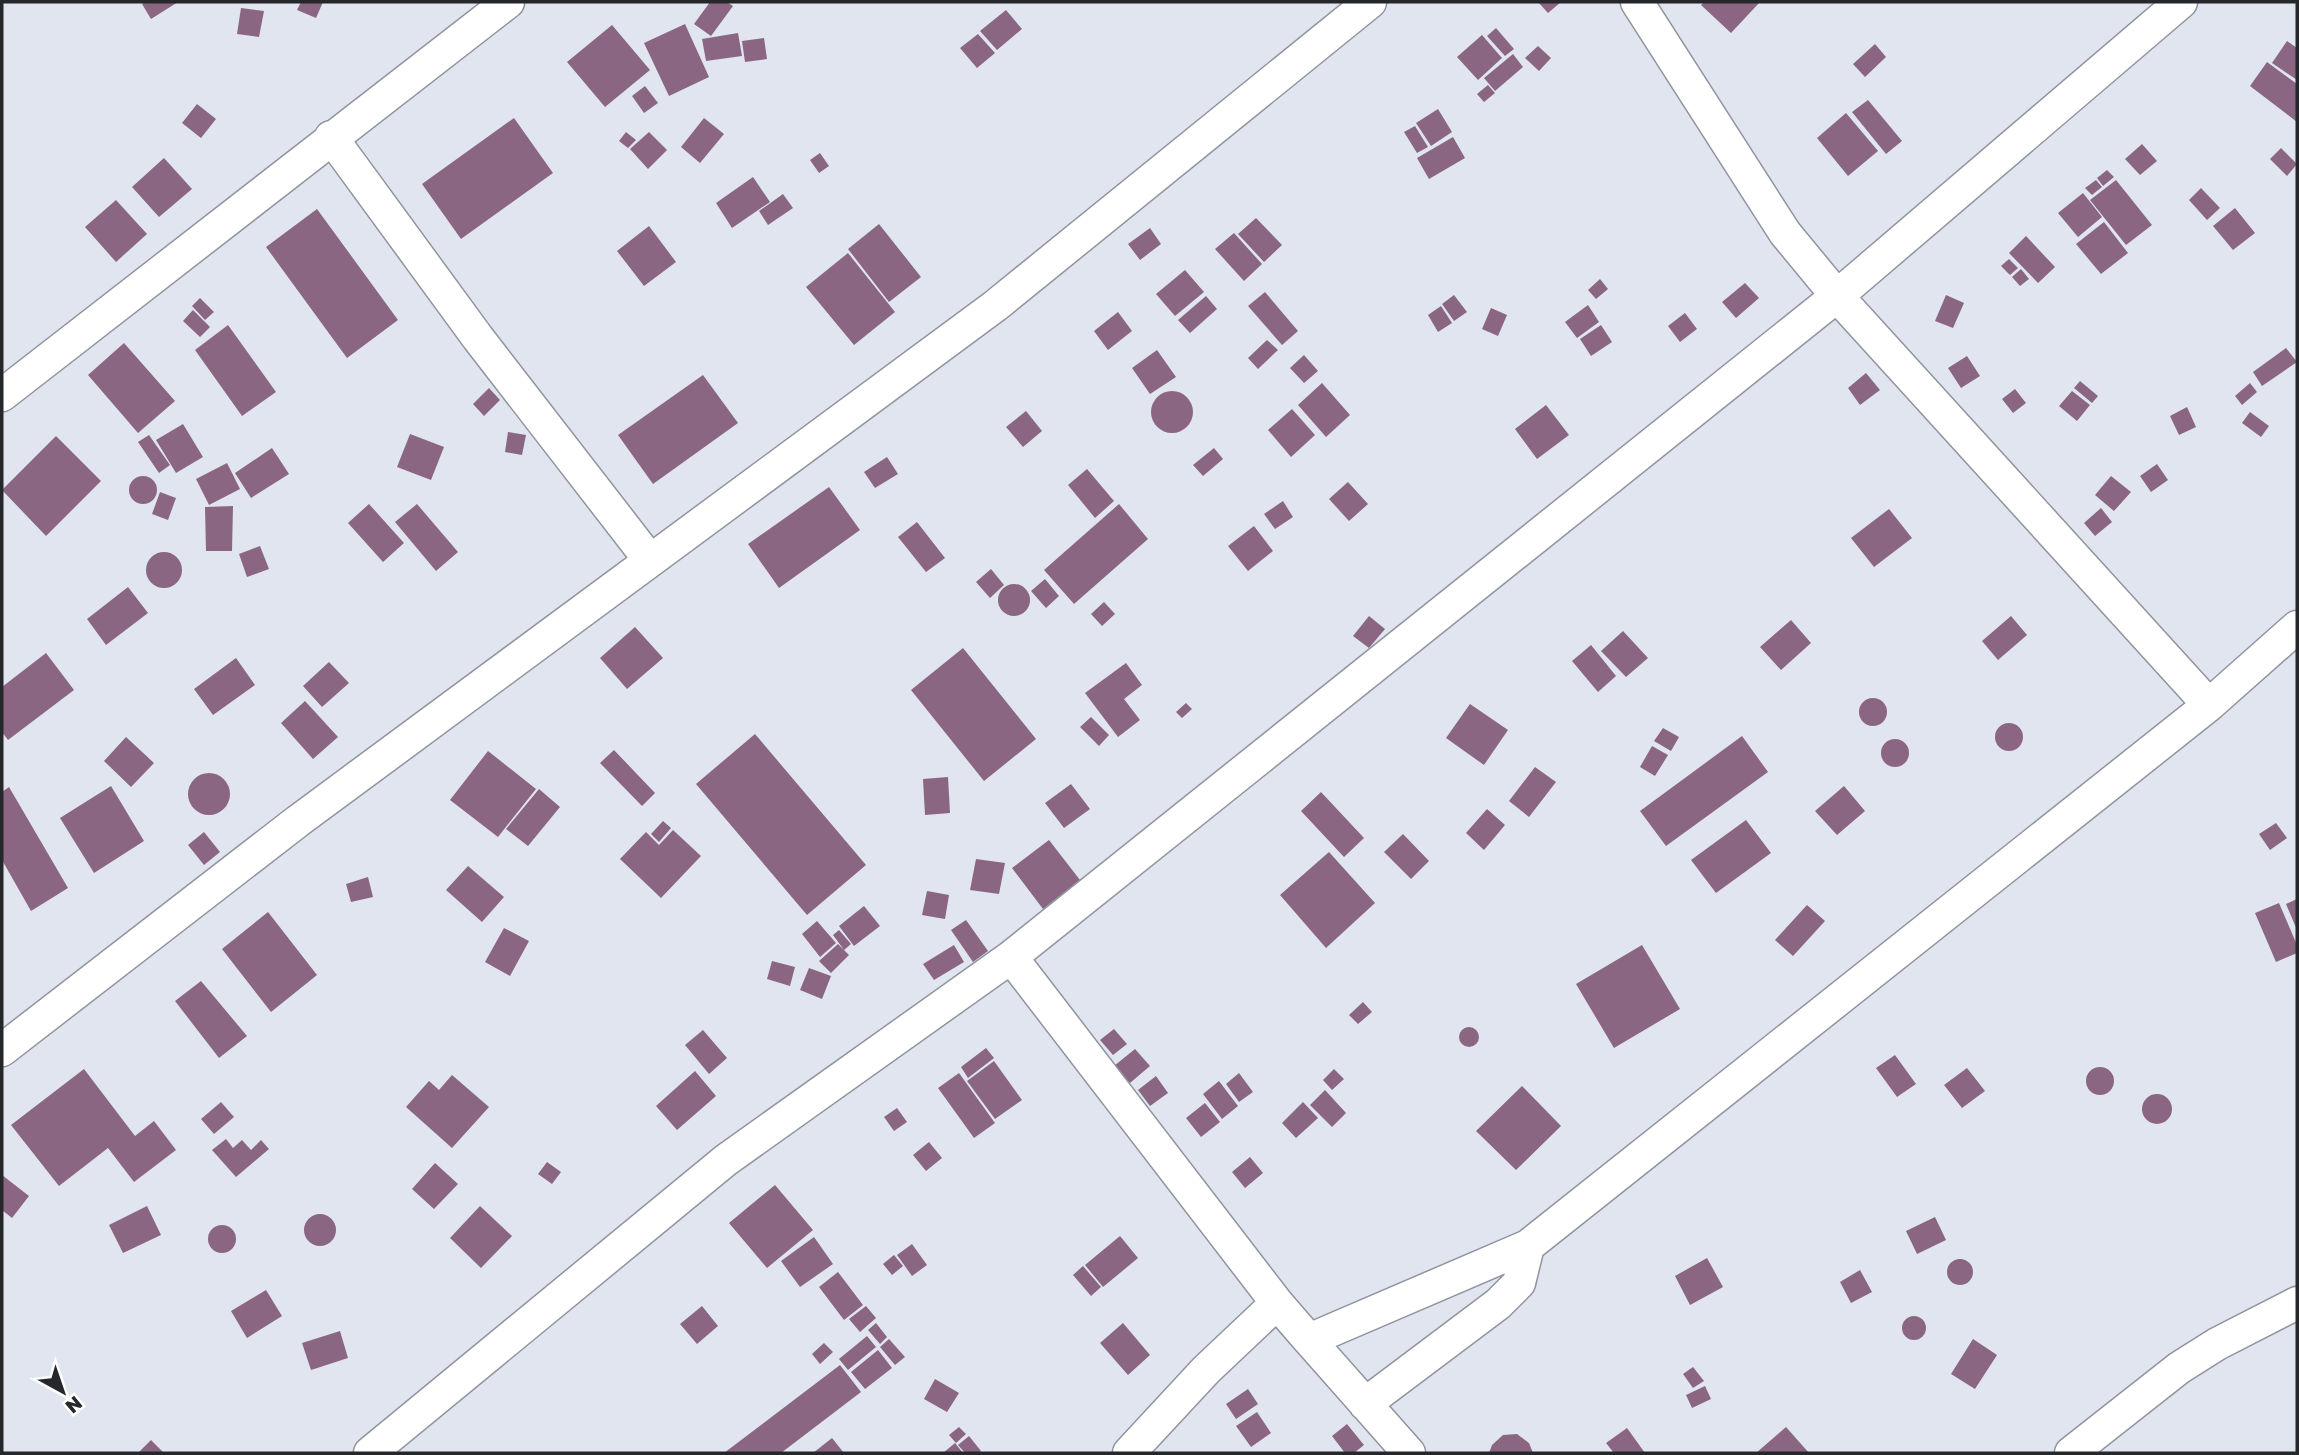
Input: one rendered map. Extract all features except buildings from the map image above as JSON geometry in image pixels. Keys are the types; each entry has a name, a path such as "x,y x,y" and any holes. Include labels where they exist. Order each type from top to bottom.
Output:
{"street":[{"path":"2,395 508,2"},
{"path":"2,1050 192,900 649,559 995,306 1370,2"},
{"path":"1637,2 1785,233 1837,296 2208,705"},
{"path":"370,1453 726,1160 1011,957 1837,296 2181,2"},
{"path":"331,137 478,338 649,559"},
{"path":"1309,1340 1528,1246 2208,705 2297,627"},
{"path":"1011,957 1278,1303 1409,1453"},
{"path":"1365,1404 1498,1304 1519,1283 1528,1246"},
{"path":"1129,1453 1206,1370 1278,1303"},
{"path":"2071,1453 2179,1368 2217,1344 2297,1303"}]}
